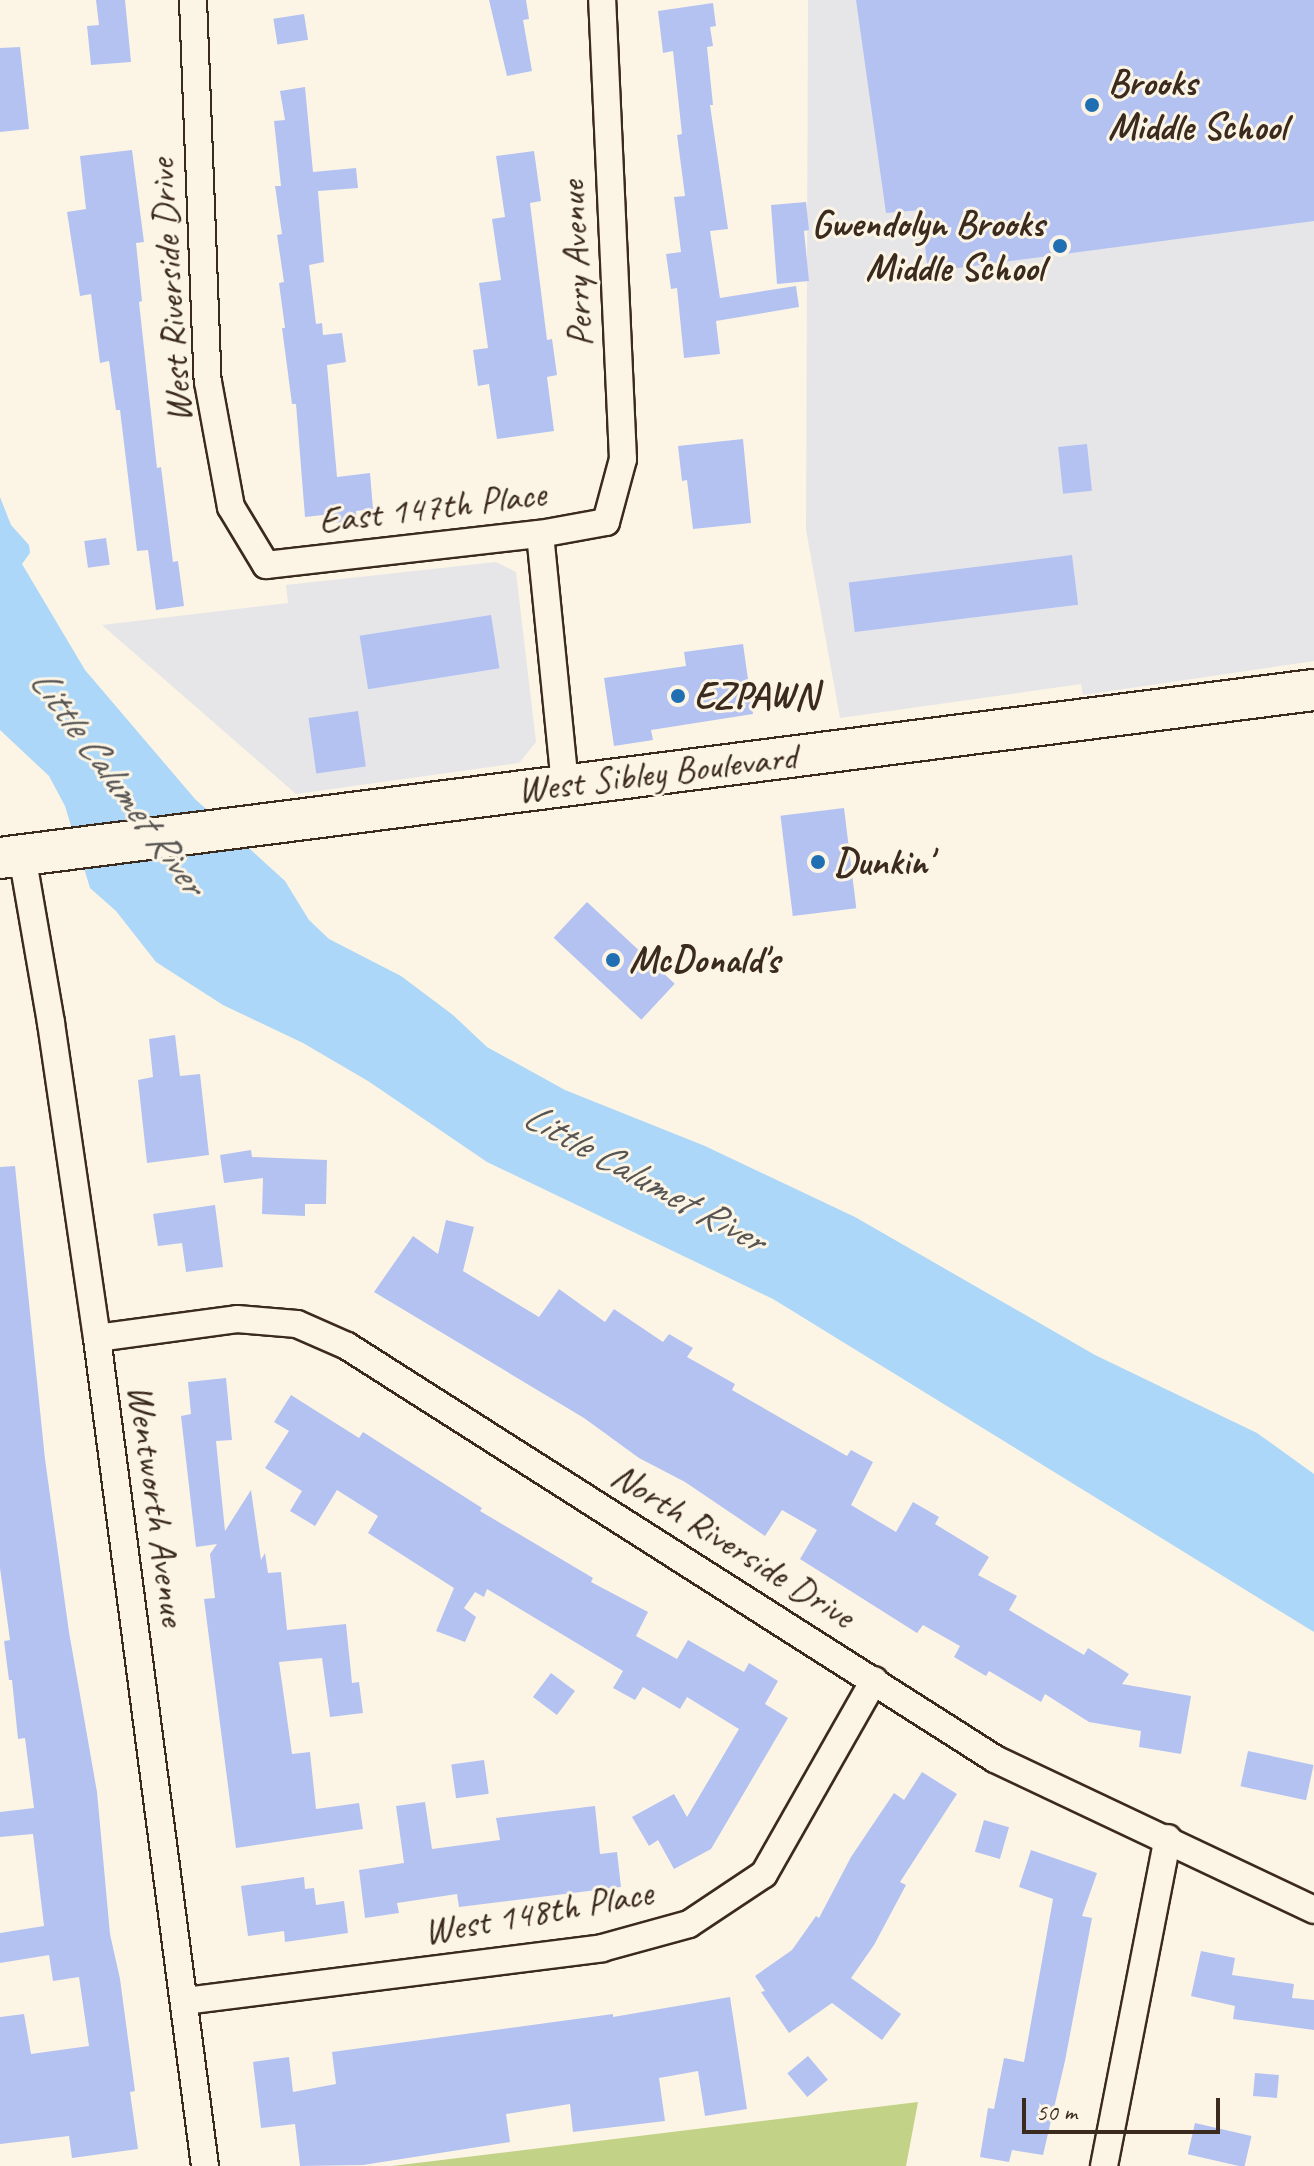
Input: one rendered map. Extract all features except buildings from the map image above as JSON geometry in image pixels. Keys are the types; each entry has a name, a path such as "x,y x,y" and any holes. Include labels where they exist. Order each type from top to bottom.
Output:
{"main road":[{"name":"West Sibley Boulevard","path":"22,855 1314,690"}],"street":[{"name":"West Riverside Drive","path":"193,0 208,382 231,507 266,565"},
{"name":"Perry Avenue","path":"602,0 623,459 606,522"},
{"name":"East 147th Place","path":"266,565 540,534 606,522"},
{"path":"540,534 565,784"},
{"name":"Wentworth Avenue","path":"22,855 51,1023 97,1338 205,2166"},
{"name":"North Riverside Drive","path":"97,1338 237,1319 297,1324 347,1346 995,1759 1168,1838 1314,1910"},
{"name":"West 148th Place","path":"185,2001 602,1948 689,1924 764,1874 874,1680"},
{"path":"1104,2166 1168,1838"}],"shaded area":[{"name":"Gwendolyn Brooks Middle School","path":"808,0 1314,0 1314,661 1083,695 1081,684 840,718 806,530"},
{"path":"496,562 516,572 536,742 519,763 296,794 102,625 288,603 286,585"}],"green space":[{"path":"918,2102 906,2166 392,2166"}],"water":[{"name":"Little Calumet River","path":"0,497 11,525 29,545 30,553 22,564 85,670 195,799 285,881 309,920 329,939 401,976 453,1015 487,1047 565,1090 705,1146 855,1217 1095,1355 1257,1433 1314,1474 1314,1632 773,1299 487,1162 368,1081 303,1043 223,1005 156,962 116,911 90,888 65,806 49,776 0,730"}],"place":[{"name":"Brooks Middle School","path":"1092,105"},
{"name":"Gwendolyn Brooks Middle School","path":"1060,246"},
{"name":"EZPAWN","path":"678,696"},
{"name":"Dunkin'","path":"818,862"},
{"name":"McDonald's","path":"613,960"}]}
